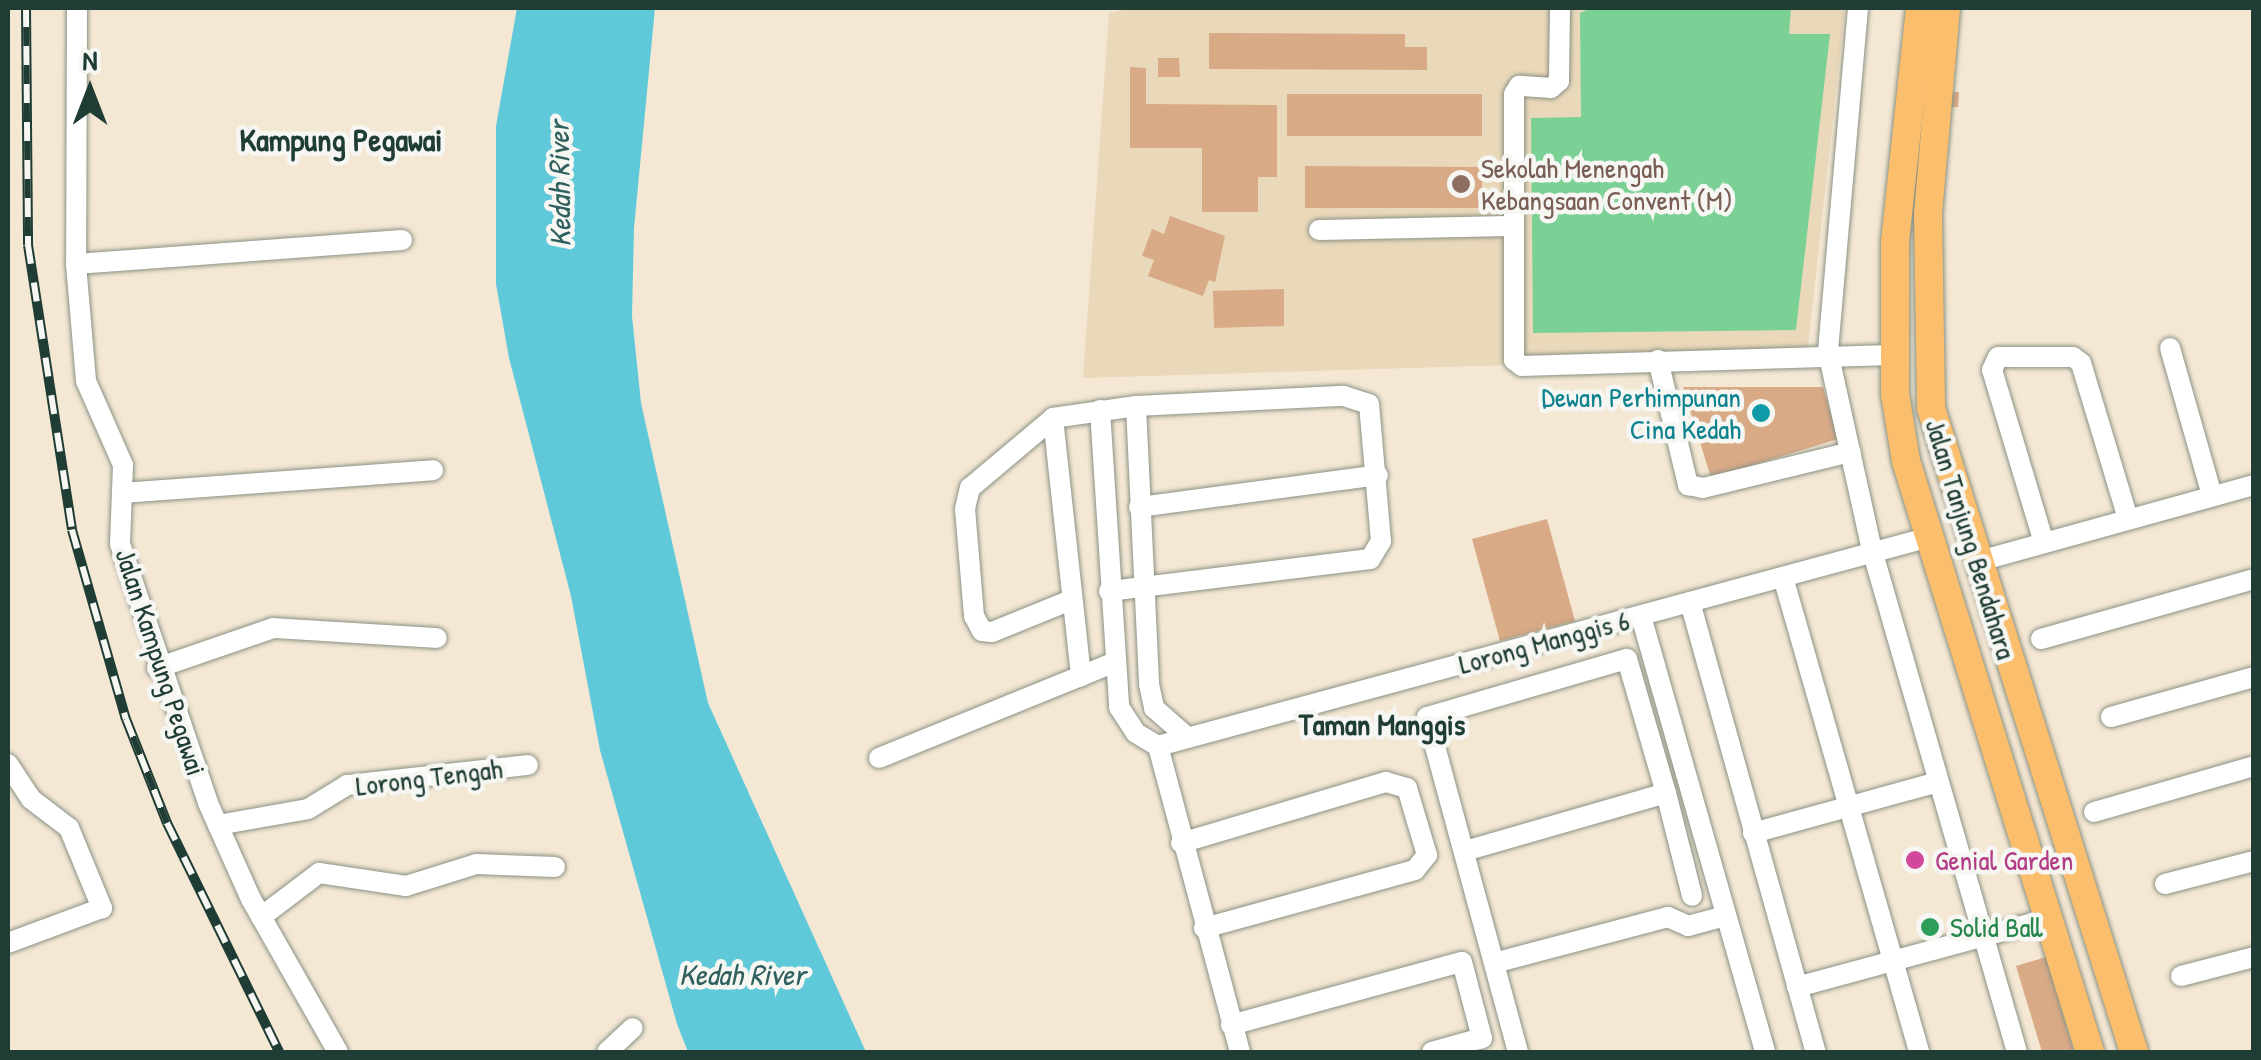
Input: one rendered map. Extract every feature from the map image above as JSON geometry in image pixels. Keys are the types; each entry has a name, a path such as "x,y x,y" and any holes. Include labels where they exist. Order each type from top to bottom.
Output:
{"main road":[{"name":"Jalan Tanjung Bendahara","path":"1920,8 1894,242 1891,355 1906,462 2090,1052"},
{"name":"Jalan Tanjung Bendahara","path":"1946,8 1928,212 1926,358 1940,447 2134,1052"}],"street":[{"name":"Jalan Kampung Pegawai","path":"77,8 76,264 86,381 119,452 120,544 157,668 218,825 261,917 338,1052"},
{"path":"1560,8 1559,81 1552,88 1519,86 1514,94 1510,226 1514,360 1522,366 1828,352 1891,355"},
{"path":"1858,8 1828,352 1872,550 2017,1052"},
{"path":"1319,230 1510,226"},
{"path":"76,264 402,240"},
{"path":"2170,348 2212,495"},
{"path":"2044,543 1994,360 2073,358 2081,363 2128,519"},
{"path":"1658,360 1688,484 1694,488 1851,452"},
{"path":"1071,600 992,632 982,631 974,616 964,510 970,488 1053,418 1136,406 1359,398 1374,414 1382,541 1360,564 1109,591"},
{"path":"1136,406 1143,588 1154,708 1188,738"},
{"path":"1100,410 1109,591 1122,714 1158,746 1240,1052"},
{"path":"1053,418 1080,676"},
{"path":"122,493 433,470"},
{"path":"1139,507 1378,474"},
{"path":"1976,562 2212,495 2253,488"},
{"name":"Lorong Manggis 6","path":"1158,746 1872,550 1930,538"},
{"path":"1783,577 1919,1052"},
{"path":"2041,639 2254,578"},
{"path":"1690,602 1816,1052"},
{"path":"1641,616 1765,1052"},
{"path":"157,668 273,628 436,638"},
{"path":"1518,1052 1427,717 1627,659 1692,896"},
{"path":"880,758 1115,662"},
{"path":"2111,717 2254,677"},
{"path":"8,764 31,799 69,828 102,908 8,943"},
{"name":"Lorong Tengah","path":"218,825 308,809 347,785 528,765"},
{"path":"2094,812 2254,766"},
{"path":"1181,843 1386,782 1408,788 1428,855 1415,870 1204,928"},
{"path":"1754,833 1847,804 1938,782"},
{"path":"1465,852 1666,793"},
{"path":"2166,884 2254,861"},
{"path":"261,917 319,873 406,886 476,864 556,866"},
{"path":"1494,963 1668,917 1692,896 1718,888"},
{"path":"1668,917 1688,926 1726,916"},
{"path":"1796,987 2048,919"},
{"path":"2181,976 2254,957"},
{"path":"1231,1024 1454,961 1466,966 1482,1038 1432,1052"},
{"path":"607,1052 633,1028"}],"shaded area":[{"name":"Sekolah Menengah Kebangsaan Convent (M)","path":"1131,8 1845,8 1807,356 1083,378 1109,13"}],"green space":[{"path":"1591,8 1791,8 1789,34 1830,34 1796,330 1533,333 1531,118 1581,117 1580,13"}],"water":[{"name":"Kedah River","path":"517,8 655,8 634,228 632,316 641,403 708,703 866,1052 688,1052 677,1024 600,750 571,596 509,358 496,284 496,126"}],"building":[{"path":"1209,33 1405,34 1405,47 1427,47 1427,70 1209,69"},
{"path":"1158,58 1179,58 1180,77 1158,77"},
{"path":"1130,67 1146,68 1146,104 1277,105 1277,177 1258,177 1258,212 1202,212 1202,148 1130,148"},
{"path":"1951,92 1959,92 1958,107 1950,107"},
{"path":"1287,94 1482,94 1482,136 1287,136"},
{"path":"1305,166 1482,167 1482,208 1305,208"},
{"path":"1170,216 1225,236 1215,282 1209,280 1203,296 1148,276 1154,260 1142,256 1152,229 1164,234"},
{"path":"1284,289 1284,326 1214,328 1213,291"},
{"name":"Dewan Perhimpunan Cina Kedah","path":"1683,387 1823,387 1838,439 1711,478"},
{"path":"1547,519 1575,621 1500,641 1472,539"},
{"path":"2046,957 2074,1052 2042,1052 2016,966"}],"railway":[{"path":"26,8 28,245 72,530 126,719 167,823 279,1052"}],"place":[{"name":"Sekolah Menengah Kebangsaan Convent (M)","path":"1461,184"},
{"name":"Dewan Perhimpunan Cina Kedah","path":"1761,413"},
{"name":"Genial Garden","path":"1915,860"},
{"name":"Solid Ball","path":"1930,927"}],"district":[{"name":"Kampung Pegawai","path":"341,140"},
{"name":"Taman Manggis","path":"1382,724"}]}
